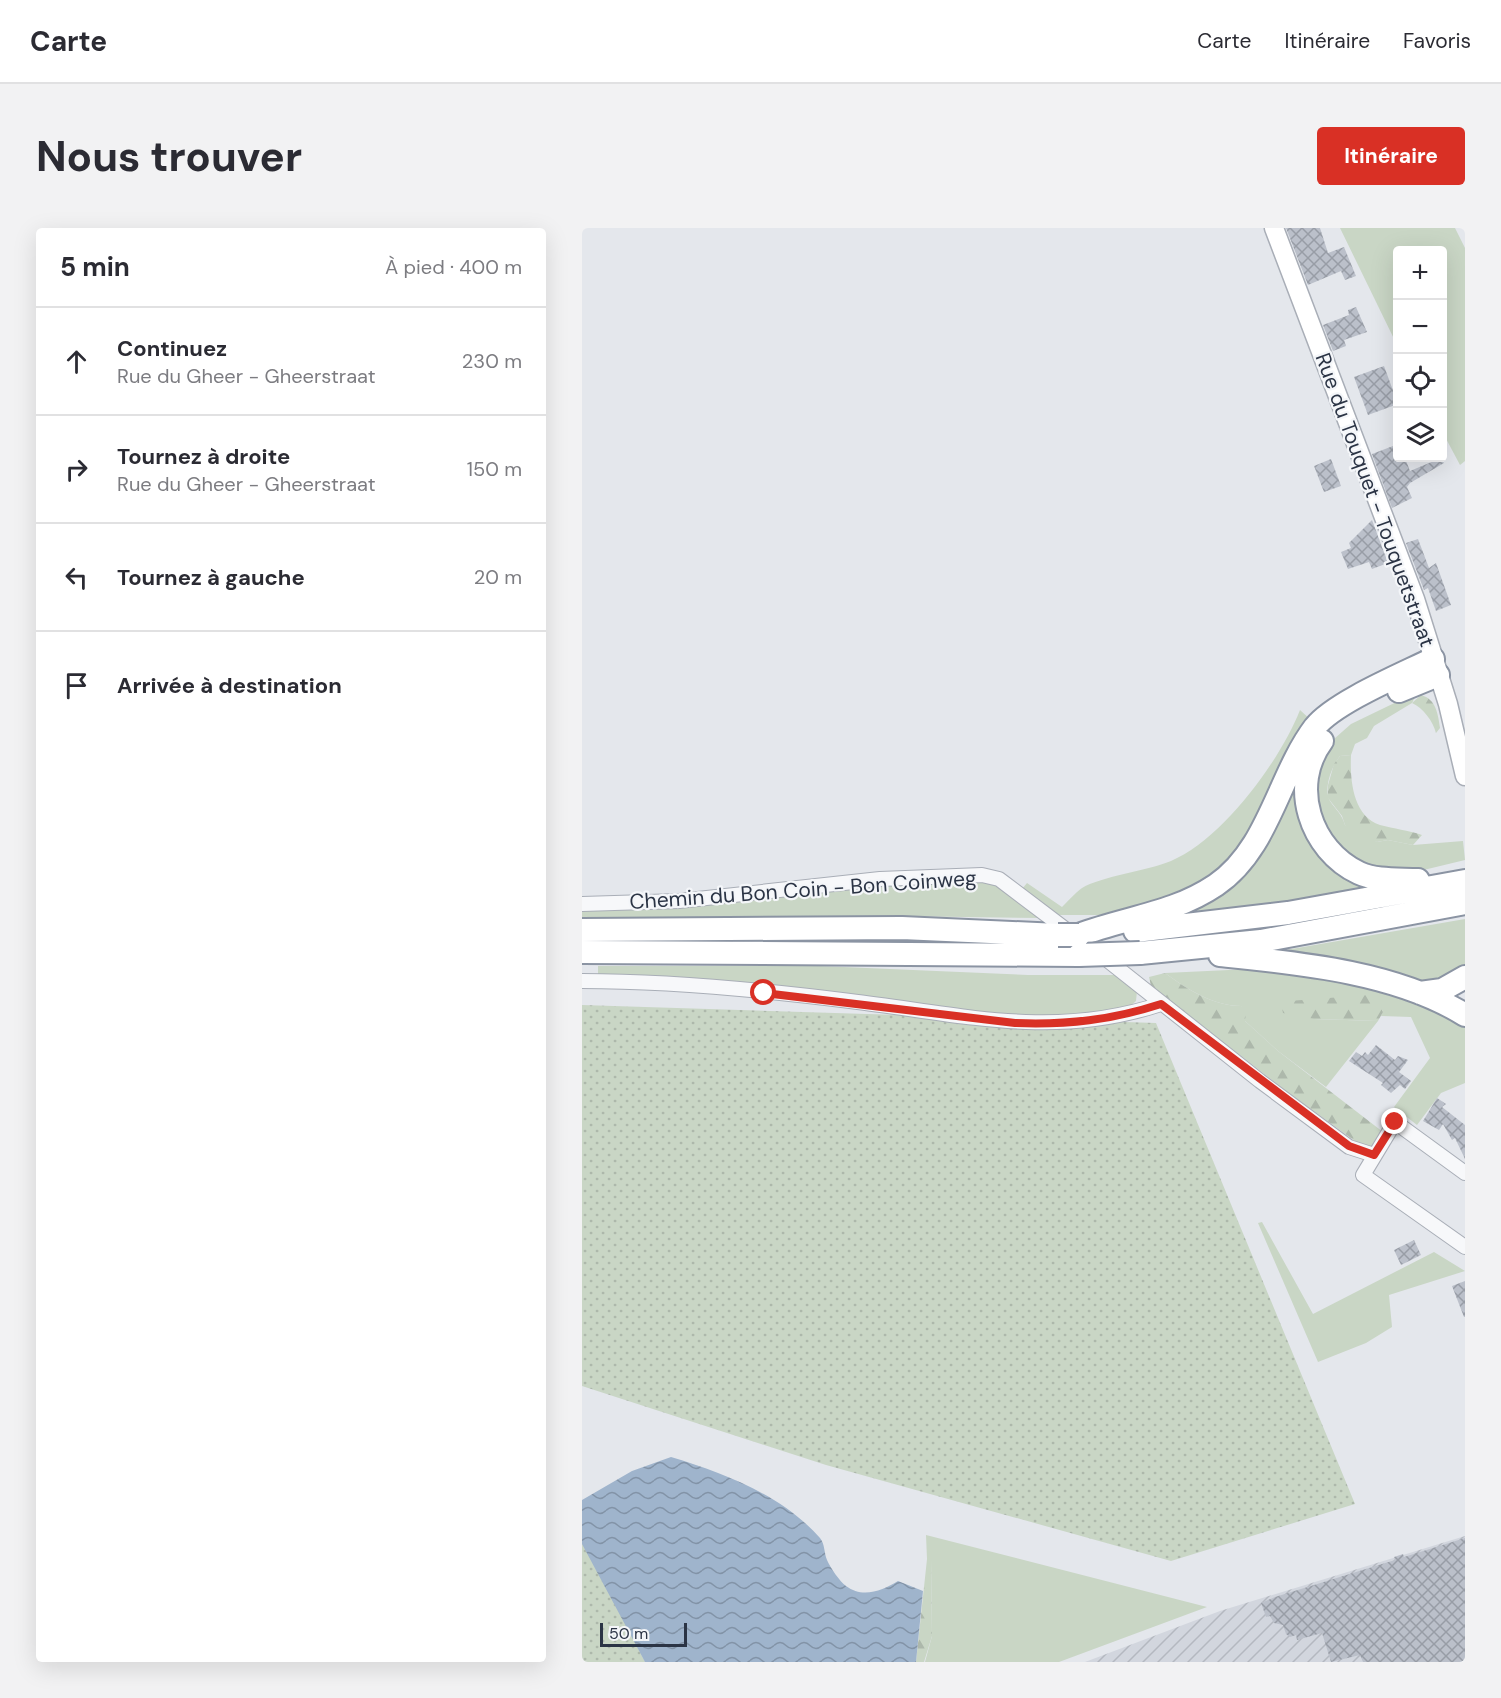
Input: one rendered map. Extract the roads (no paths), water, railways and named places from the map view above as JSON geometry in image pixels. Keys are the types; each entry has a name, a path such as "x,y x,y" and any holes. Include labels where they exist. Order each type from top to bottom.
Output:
{"highway":[{"path":"1436,667 1333,727 1311,759 1306,797 1310,820 1321,842 1337,859 1360,873 1460,893"},
{"path":"582,952 1072,942 1118,928 1190,901 1218,884 1234,869 1255,841 1316,726 1360,696 1436,667"},
{"path":"1118,928 1288,913 1460,893"},
{"path":"582,930 903,928 1072,942 1140,953 1261,941 1460,893"},
{"path":"1176,951 1299,963 1352,973 1418,993 1465,1015"},
{"path":"1418,993 1442,990 1465,977"}],"main road":[{"name":"Rue du Touquet - Touquetstraat","path":"1274,228 1415,599 1465,776"}],"street":[{"name":"Chemin du Bon Coin - Bon Coinweg","path":"582,904 679,901 880,879 982,875 999,879 1349,1146 1374,1155"},
{"path":"582,981 630,981 764,993 1036,1024 1084,1023 1128,1015 1161,1004"},
{"path":"1465,1173 1395,1122 1363,1175 1465,1248"}],"water":[{"path":"671,1457 731,1478 788,1509 820,1538 833,1570 838,1578 852,1590 873,1592 898,1581 923,1591 916,1662 645,1662 582,1544 582,1500 632,1471"}]}
